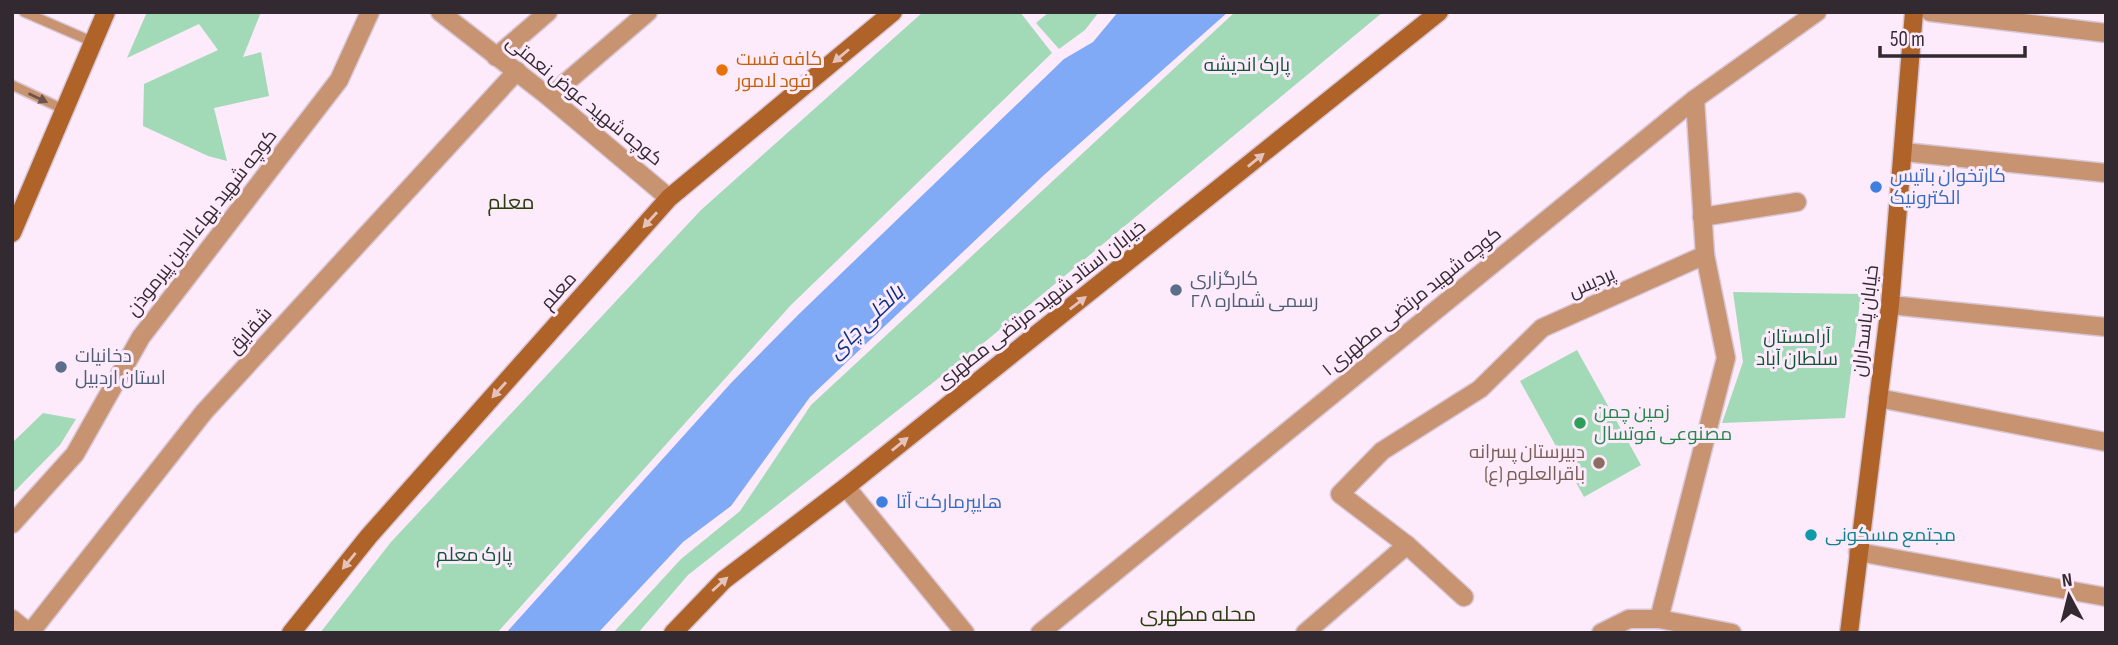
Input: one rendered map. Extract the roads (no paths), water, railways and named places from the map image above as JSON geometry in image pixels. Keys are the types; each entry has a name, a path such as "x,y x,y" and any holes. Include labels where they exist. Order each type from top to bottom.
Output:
{"main road":[{"path":"12,233 106,12"},
{"name":"معلم","path":"291,633 369,536 669,198 893,12"},
{"name":"خیابان استاد شهید مرتضی مطهری","path":"673,633 724,580 846,487 1438,12"},
{"name":"خیابان پاسداران","path":"1849,633 1890,305 1914,12"}],"street":[{"name":"کوچه شهید بهاءالدین پیرموذن","path":"12,524 75,454 141,337 340,80 370,12"},
{"name":"کوچه شهید عوض نعمتی","path":"440,12 517,71 669,198"},
{"path":"496,57 548,12"},
{"path":"549,97 648,12"},
{"name":"کوچه شهید مرتضی مطهری ۱","path":"1040,633 1695,99 1817,12"},
{"path":"1930,12 2106,33"},
{"name":"شقایق","path":"30,633 204,412 517,71"},
{"path":"1660,618 1726,358 1704,256 1695,99"},
{"path":"1904,152 2106,173"},
{"path":"1702,217 1797,202"},
{"name":"پردیس","path":"1464,597 1407,545 1340,495 1382,452 1480,389 1542,328 1704,256"},
{"path":"1890,305 2106,327"},
{"path":"1878,398 2106,442"},
{"path":"846,487 965,633"},
{"path":"1306,633 1407,545"},
{"path":"1858,552 2106,597"},
{"path":"1601,633 1660,618 1732,633"},
{"path":"12,619 30,633"}],"lane":[{"path":"24,12 93,42"},
{"path":"12,85 65,110"}],"water":[{"name":"بالخلی چای","path":"1118,12 1228,12 1044,175 810,397 731,506 683,542 598,633 506,633 731,383 799,314 1064,59 1093,42"}],"place":[{"name":"کافه فست فود لامور","path":"722,70"},
{"name":"کارتخوان باتیس الکترونیک","path":"1876,187"},
{"name":"کارگزاری رسمی شماره ۲۸","path":"1176,290"},
{"name":"دخانیات استان اردبیل","path":"61,367"},
{"name":"زمین چمن مصنوعی فوتسال","path":"1580,423"},
{"name":"دبیرستان پسرانه باقرالعلوم (ع)","path":"1599,463"},
{"name":"هایپرمارکت آتا","path":"882,502"},
{"name":"مجتمع مسکونی","path":"1811,535"}],"district":[{"name":"معلم","path":"511,202"},
{"name":"محله مطهری","path":"1198,614"}],"park label":[{"name":"پارک اندیشه","path":"1247,65"},
{"name":"آرامستان سلطان آباد","path":"1797,348"},
{"name":"پارک معلم","path":"474,555"}]}
